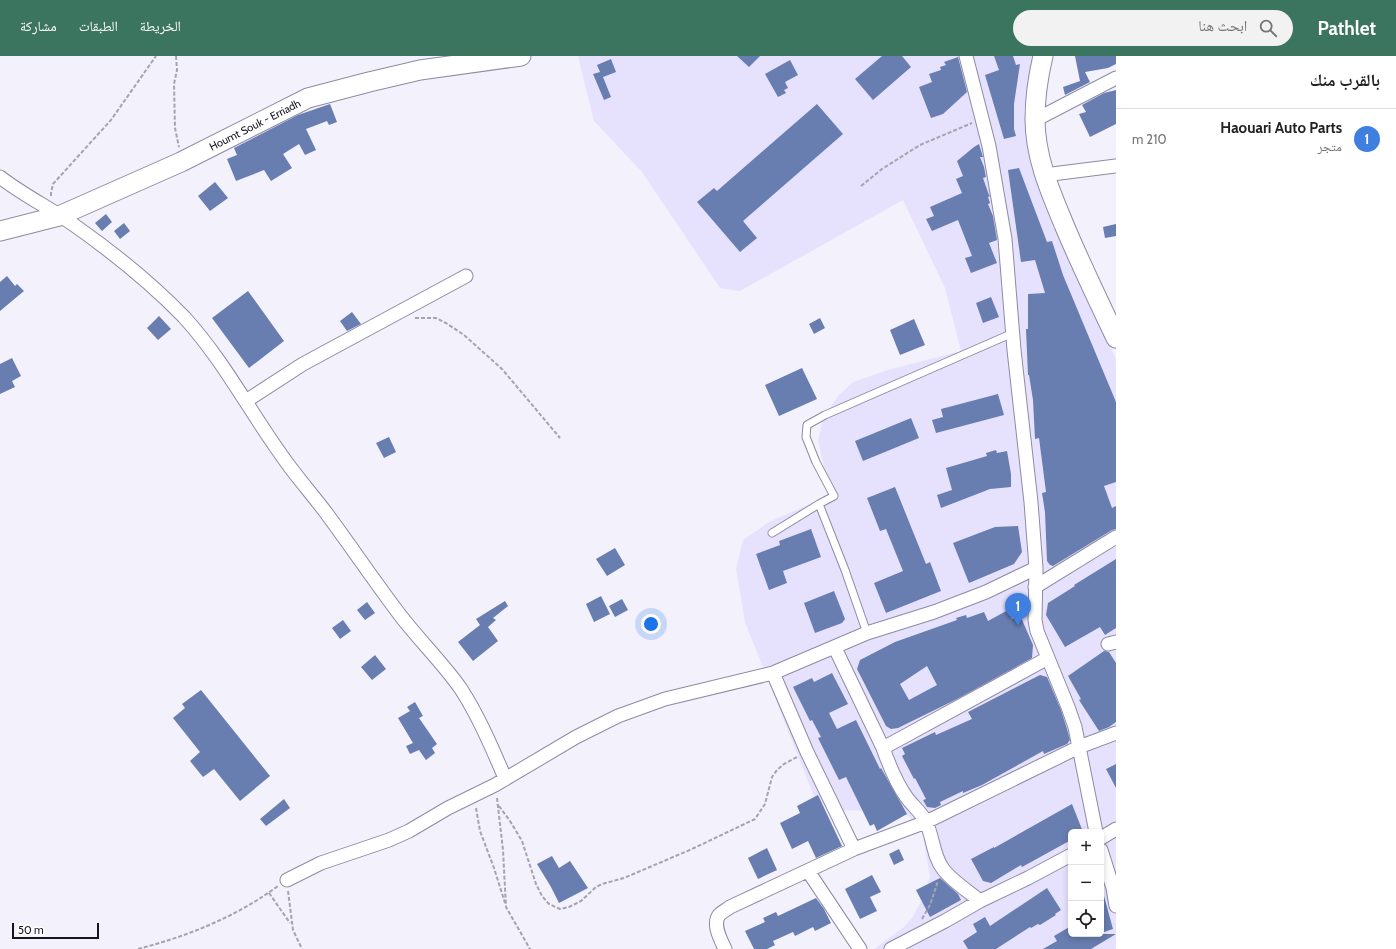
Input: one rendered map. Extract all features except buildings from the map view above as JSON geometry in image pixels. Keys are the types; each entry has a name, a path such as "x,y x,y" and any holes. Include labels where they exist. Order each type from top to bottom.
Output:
{"street":[{"name":"Houmt Souk - Erriadh","path":"0,231 54,213 181,162 308,98 420,70 521,56"},
{"path":"966,56 982,119 999,199 1005,239 1013,333 1031,502 1036,568 1035,620 1037,631 1075,727 1095,829"},
{"path":"1043,56 1037,84 1035,120 1044,175 1074,246 1116,338"},
{"path":"1035,120 1116,78"},
{"path":"1044,175 1116,166"},
{"path":"0,177 72,224 125,264 183,317 222,364 291,469 326,512 401,616 460,688 483,727 500,782"},
{"path":"246,401 303,364 466,276"},
{"path":"1035,587 1116,537"},
{"path":"287,880 321,863 389,840 500,782 576,737 618,716 665,699 773,673 835,648 867,633 957,604 1036,568"},
{"path":"835,648 883,748 898,783 906,797 926,822 932,844 942,868 980,901"},
{"path":"883,748 1048,658"},
{"path":"773,673 807,752 854,850"},
{"path":"725,949 719,936 717,919 720,914 730,907 854,850 926,822 1079,747 1116,733"},
{"path":"1104,836 1116,829"},
{"path":"891,949 980,901 1068,857"},
{"path":"1104,860 1113,888 1116,906"},
{"path":"808,871 860,949"}],"lane":[{"path":"772,533 834,496 816,462 806,437 807,425 825,415 1013,333"},
{"path":"819,504 845,570 867,633"}],"path":[{"path":"54,213 51,193 53,184 111,120 156,56"},
{"path":"176,56 177,70 174,84 175,128 181,162"},
{"path":"861,186 882,169 920,145 982,119"},
{"path":"412,318 436,318 464,335 502,369 560,438"},
{"path":"499,806 522,841 536,884 542,896 549,904 560,909 581,901 596,887 602,884 624,878 692,849 755,819 765,804 772,777 784,764 807,752"},
{"path":"500,782 499,806 506,907"},
{"path":"475,795 480,831 494,868 506,907 530,949"},
{"path":"914,936 930,905 942,868"},
{"path":"138,949 163,943 194,932 218,921 269,893 287,880"},
{"path":"287,880 292,930 302,949"},
{"path":"269,893 291,924"}],"shaded area":[{"path":"578,56 1034,56 1024,109 1027,136 1059,236 1116,359 1116,949 874,949 904,927 912,918 924,896 930,876 922,832 909,816 893,811 831,810 815,799 745,622 736,569 743,540 769,522 831,495 818,441 823,418 838,396 853,382 888,370 961,351 945,288 903,200 740,291 720,288 642,172 594,121"}],"place":[{"name":"Haouari Auto Parts","path":"1018,626"}]}
